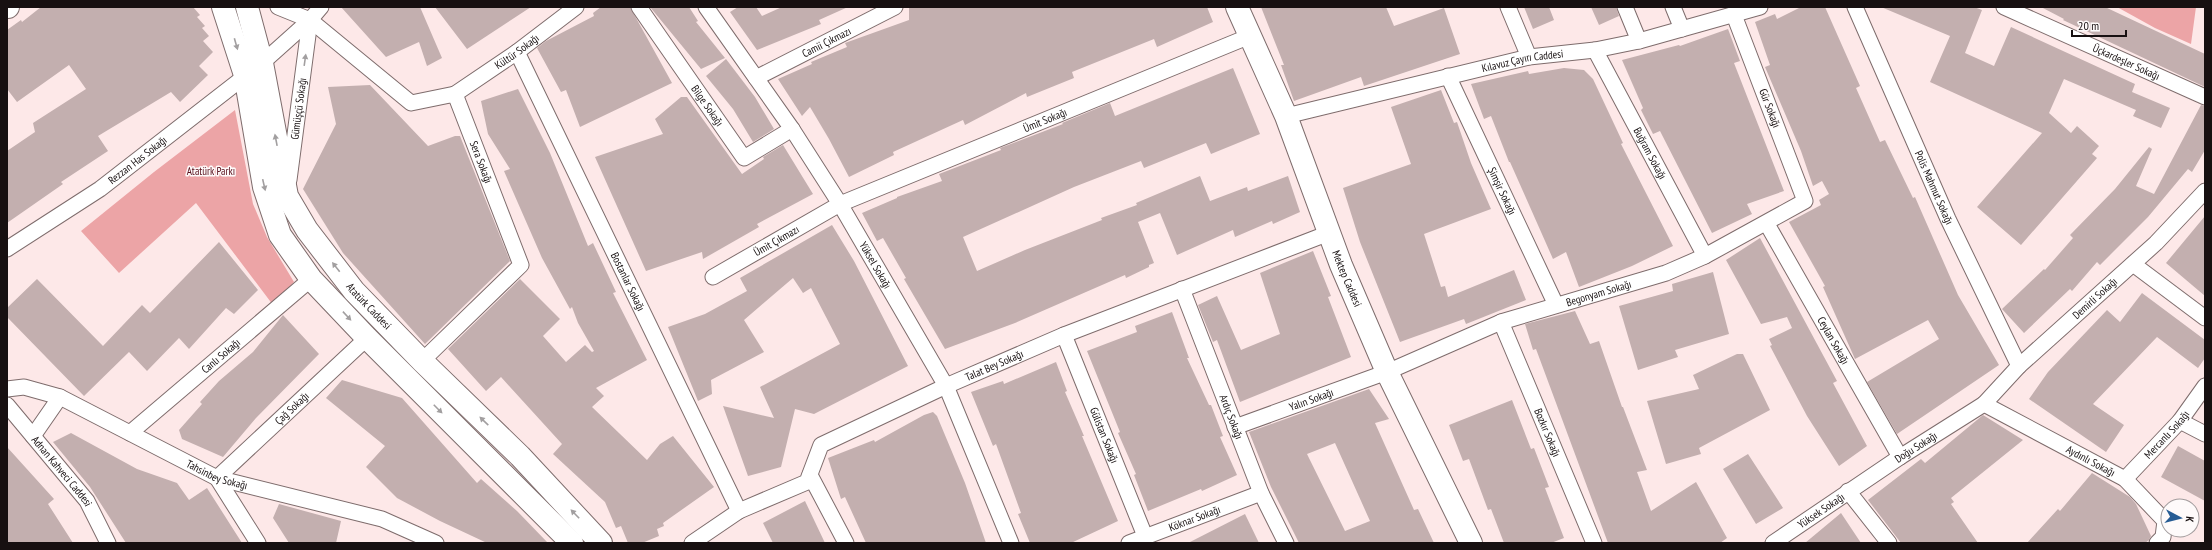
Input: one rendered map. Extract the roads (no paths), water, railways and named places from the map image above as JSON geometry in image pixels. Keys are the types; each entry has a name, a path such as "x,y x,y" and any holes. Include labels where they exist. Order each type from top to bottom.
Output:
{"main road":[{"name":"Atatürk Caddesi","path":"223,7 253,69 287,196 307,230 354,291 422,361 520,456 601,543"},
{"name":"Atatürk Caddesi","path":"247,7 264,187 280,235 311,279 367,338 572,543"},
{"name":"Mektep Caddesi","path":"1237,7 1286,116 1329,233 1387,372 1471,543"}],"street":[{"path":"278,7 310,20 411,103 455,94"},
{"path":"253,69 310,20 321,7"},
{"name":"Bilge Sokağı","path":"639,7 744,158 792,129"},
{"name":"Yüksel Sokağı","path":"706,7 792,129 840,204 946,386 1011,543"},
{"name":"Camii Çıkmazı","path":"756,78 895,7"},
{"path":"1508,7 1529,57"},
{"path":"1624,7 1639,41"},
{"path":"1673,7 1682,29"},
{"name":"Kılavuz Çayırı Caddesi","path":"1286,116 1529,57 1595,50 1639,41 1760,7"},
{"name":"Polis Mahmut Sokağı","path":"1855,7 1948,219 2019,366"},
{"name":"Üçkardeşler Sokağı","path":"2004,7 2205,98"},
{"name":"Kültür Sokağı","path":"455,94 517,52 569,9"},
{"name":"Gür Sokağı","path":"1734,15 1805,201"},
{"name":"Gümüşçü Sokağı","path":"287,196 310,20"},
{"name":"Ümit Sokağı","path":"840,204 1250,36"},
{"name":"Buğram Sokağı","path":"1595,50 1705,256"},
{"name":"Bostanlar Sokağı","path":"517,52 739,511"},
{"name":"Rezzan Has Sokağı","path":"7,249 100,189 253,69"},
{"name":"Şimşir Sokağı","path":"1448,76 1556,305"},
{"name":"Sera Sokağı","path":"422,361 521,265 455,94"},
{"name":"Demirli Sokağı","path":"1984,404 2019,366 2156,243 2205,191"},
{"name":"Begonyam Sokağı","path":"1387,372 1501,322 1666,273 1705,256 1766,224 1805,201"},
{"name":"Ümit Çıkmazı","path":"713,278 840,204"},
{"name":"Ceylan Sokağı","path":"1766,224 1900,457"},
{"name":"Talat Bey Sokağı","path":"692,543 739,511 807,482 821,446 946,386 1064,335 1329,233"},
{"path":"2133,264 2205,318"},
{"name":"Canlı Sokağı","path":"130,433 311,279"},
{"name":"Ardıç Sokağı","path":"1182,289 1261,493 1286,543"},
{"name":"Bozkır Sokağı","path":"1501,322 1594,543"},
{"name":"Gülistan Sokağı","path":"1064,335 1145,536"},
{"name":"Çağ Sokağı","path":"217,478 367,338"},
{"name":"Yalın Sokağı","path":"1235,426 1387,372"},
{"name":"Mercanlı Sokağı","path":"2126,480 2180,421 2205,386"},
{"name":"Tahsinbey Sokağı","path":"7,389 24,387 60,397 217,478 382,519 436,543"},
{"path":"33,436 60,397"},
{"name":"Doğu Sokağı","path":"1848,491 1984,404"},
{"name":"Aydınlı Sokağı","path":"1984,404 2126,480 2165,521 2163,537 2157,543"},
{"name":"Adnan Kahveci Caddesi","path":"7,405 87,501 108,543"},
{"path":"2180,421 2205,434"},
{"path":"810,475 846,543"},
{"path":"217,478 258,543"},
{"path":"1848,491 1889,543"},
{"name":"Yüksek Sokağı","path":"1773,543 1848,491"},
{"name":"Köknar Sokağı","path":"1129,543 1261,493"}],"park label":[{"name":"Atatürk Parkı","path":"211,171"}]}
